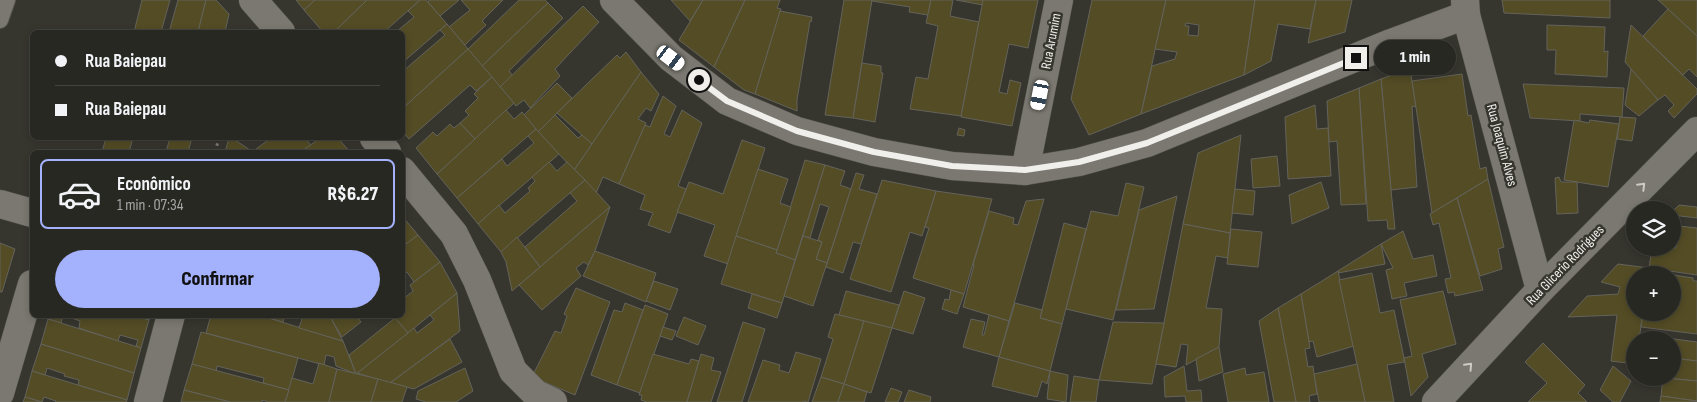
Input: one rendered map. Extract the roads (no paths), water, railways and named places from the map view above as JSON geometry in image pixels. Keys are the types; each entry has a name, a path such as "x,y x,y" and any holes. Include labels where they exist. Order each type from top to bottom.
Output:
{"street":[{"path":"253,0 279,30"},
{"path":"614,0 671,58 727,101 788,127 874,152 952,166 1025,170 1079,162 1147,143 1391,43 1466,8"},
{"name":"Rua Arumim","path":"1025,170 1059,0"},
{"name":"Rua Joaquim Alves","path":"1466,8 1540,290"},
{"name":"Rua Glicerio Rodrigues","path":"1436,402 1540,290 1697,131"},
{"path":"376,140 385,150"},
{"path":"405,175 454,234 477,280 513,371 536,394 553,402"},
{"path":"0,204 30,212"},
{"path":"0,392 30,291"},
{"path":"148,402 170,318"}],"lane":[{"path":"0,20 7,0"}]}
